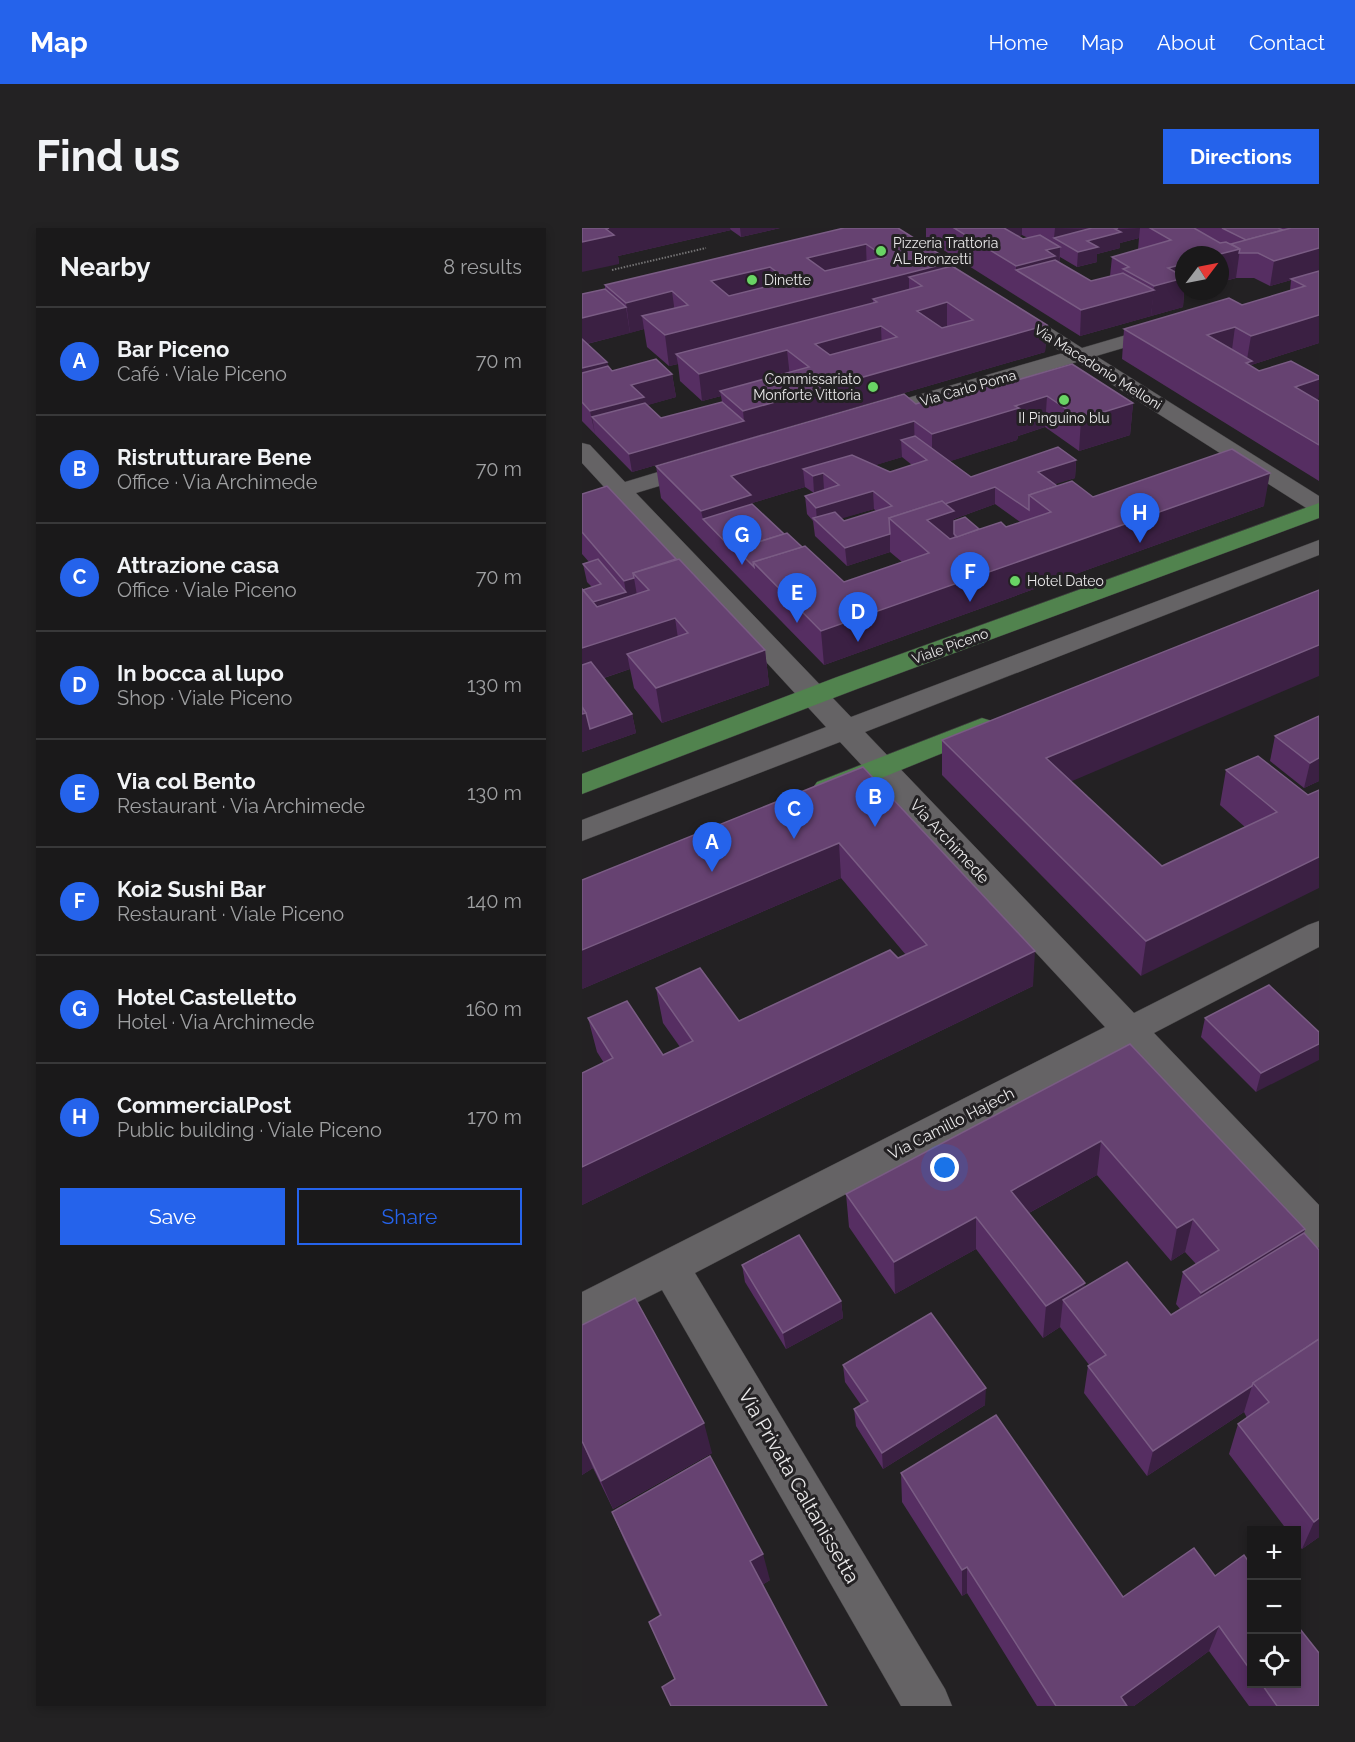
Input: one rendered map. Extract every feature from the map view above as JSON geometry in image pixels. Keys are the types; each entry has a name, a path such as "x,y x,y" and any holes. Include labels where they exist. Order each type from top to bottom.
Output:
{"main road":[{"name":"Viale Piceno","path":"582,785 1319,508"},
{"path":"799,800 1003,718"}],"street":[{"name":"Via Macedonio Melloni","path":"995,302 1319,508"},
{"name":"Via Carlo Poma","path":"858,420 1183,324"},
{"name":"Via Archimede","path":"582,450 1319,1231"},
{"path":"582,502 721,460"},
{"path":"582,831 1319,547"},
{"name":"Via Camillo Hajech","path":"582,1312 1319,933"},
{"name":"Via Privata Caltanissetta","path":"670,1267 928,1706"}],"path":[{"path":"612,270 706,248"}],"building":[{"path":"582,228 609,228 606,229 614,235 582,242"},
{"path":"844,228 898,228 952,262 665,335 642,316 688,305 672,291 626,303 605,285","holes":["866,244 885,257 825,271 807,258","770,267 789,281 729,296 711,281"]},
{"path":"954,228 1004,228 1023,239 1040,235 1060,247 1046,250 1055,256 1016,266"},
{"path":"1092,228 1118,228 1115,229 1121,232 1087,241 1098,247 1078,252 1054,238"},
{"path":"1150,228 1194,228 1220,243 1226,242 1240,249 1229,252 1229,246 1175,246 1175,266 1168,268 1175,272 1175,280 1154,286 1123,269 1129,267 1112,257 1171,240"},
{"path":"1222,228 1278,228 1283,230 1246,240"},
{"path":"1291,228 1319,228 1319,248 1274,261 1258,253 1239,253 1240,249 1231,244"},
{"path":"1055,260 1091,281 1123,273 1154,290 1081,310 1016,270"},
{"path":"952,266 1047,325 743,411 720,391 809,367 787,350 699,374 676,354 877,302 873,299 922,286 909,277","holes":["947,302 973,320 942,328 917,311","881,326 897,337 830,355 815,344"]},
{"path":"1319,271 1319,315 1251,336 1235,327 1207,335 1252,361 1246,363 1259,371 1291,361 1319,376 1319,379 1295,387 1319,401 1319,445 1124,329 1222,300 1229,300 1229,298 1242,305 1305,286 1291,279"},
{"path":"605,289 626,307 582,318 582,294"},
{"path":"582,339 607,362 582,368"},
{"path":"656,359 672,374 631,385 644,397 590,411 582,402 582,373 608,366 612,371"},
{"path":"1072,364 1133,403 1081,419 1047,396 1015,406 1019,408 932,434 914,421 731,476 751,495 701,511 656,466 904,394 916,404 984,384 990,388"},
{"path":"722,402 744,421 629,454 592,417 645,403 661,418"},
{"path":"915,436 971,477 1058,447 1076,460 1038,472 1057,486 1029,495 1029,510 995,487 945,504 942,501 889,518 890,534 845,548 813,518 835,512 844,521 892,506 873,491 816,508 805,496 839,485 823,473 813,476 803,469 852,455 890,472 927,460 901,440"},
{"path":"1232,449 1270,473 821,631 753,562 805,546 844,582 929,553 889,518 942,501 954,511 927,520 950,539 1001,522 1006,527 1051,512 1029,495 1072,481 1093,497"},
{"path":"607,486 676,559 633,573 634,578 624,581 582,532 582,494"},
{"path":"752,504 784,534 736,549 736,553 703,519"},
{"path":"965,517 979,529 957,537 954,534 954,521"},
{"path":"787,533 802,547 753,562 754,567 736,549"},
{"path":"598,559 626,592 593,602 583,590 601,584 583,564"},
{"path":"679,559 765,650 656,688 627,654 688,633 675,618 582,648 582,589 597,607 649,590 633,573"},
{"path":"1319,590 1319,645 1046,758 1162,866 1277,812 1226,770 1258,756 1308,795 1319,790 1319,857 1146,941 942,740"},
{"path":"591,662 632,714 590,729 582,707 582,665"},
{"path":"1319,716 1319,758 1310,763 1275,736"},
{"path":"863,767 1035,951 582,1167 582,1073 613,1058 588,1018 627,1001 663,1055 693,1041 656,988 700,968 739,1021 890,950 898,958 927,945 839,843 582,950 582,880"},
{"path":"1269,985 1319,1032 1319,1044 1261,1073 1205,1018"},
{"path":"1130,1044 1305,1229 1201,1293 1183,1272 1219,1250 1193,1219 1177,1228 1101,1141 1011,1191 1085,1283 1046,1306 976,1217 894,1262 846,1194"},
{"path":"1304,1233 1319,1250 1319,1339 1153,1451 1088,1366 1106,1355 1063,1300 1127,1262 1171,1315"},
{"path":"799,1235 841,1301 783,1333 742,1265"},
{"path":"635,1298 704,1423 601,1481 582,1441 582,1325"},
{"path":"931,1313 986,1388 882,1453 854,1409 868,1401 843,1365"},
{"path":"1319,1339 1319,1518 1314,1522 1238,1424 1269,1402 1253,1383"},
{"path":"996,1415 1123,1597 1194,1548 1215,1576 1244,1555 1247,1559 1247,1665 1219,1626 1121,1697 1127,1706 1056,1706 967,1567 962,1570 901,1473"},
{"path":"710,1456 763,1554 750,1561 827,1706 671,1706 662,1687 675,1679 649,1622 661,1615 612,1512"},
{"path":"1301,1630 1319,1653 1319,1706 1277,1706 1264,1688 1301,1688"}],"place":[{"name":"Pizzeria Trattoria AL Bronzetti","path":"881,251"},
{"name":"Dinette","path":"752,280"},
{"name":"Commissariato Monforte Vittoria","path":"873,387"},
{"name":"II Pinguino blu","path":"1064,400"},
{"name":"CommercialPost","path":"1140,543"},
{"name":"Hotel Castelletto","path":"742,565"},
{"name":"Hotel Dateo","path":"1015,581"},
{"name":"Koi2 Sushi Bar","path":"970,602"},
{"name":"Via col Bento","path":"797,623"},
{"name":"In bocca al lupo","path":"858,642"},
{"name":"Ristrutturare Bene","path":"875,827"},
{"name":"Attrazione casa","path":"794,839"},
{"name":"Bar Piceno","path":"712,872"}]}
